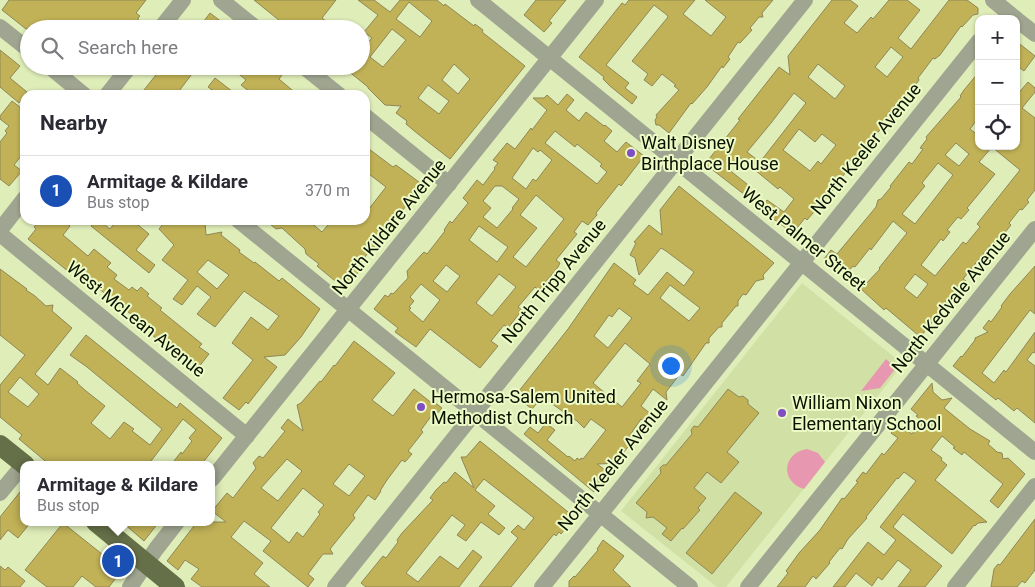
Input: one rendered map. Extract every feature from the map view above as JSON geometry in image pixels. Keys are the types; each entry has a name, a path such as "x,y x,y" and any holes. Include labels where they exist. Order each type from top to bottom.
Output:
{"main road":[{"path":"0,445 20,461"},
{"path":"101,526 175,587"}],"street":[{"path":"167,20 183,0"},
{"path":"222,0 246,20"},
{"name":"West Palmer Street","path":"478,0 1035,452"},
{"name":"North Kildare Avenue","path":"215,475 596,0"},
{"name":"North Tripp Avenue","path":"335,587 805,0"},
{"path":"1006,11 1035,34"},
{"path":"0,27 20,43"},
{"name":"North Keeler Avenue","path":"542,587 975,46"},
{"path":"60,75 78,90"},
{"path":"112,90 123,75"},
{"path":"314,75 333,90"},
{"path":"370,120 448,184"},
{"path":"0,230 20,204"},
{"path":"244,225 690,587"},
{"name":"North Kedvale Avenue","path":"748,587 1035,229"},
{"name":"West McLean Avenue","path":"0,234 247,436"},
{"path":"0,493 20,469"},
{"path":"954,587 1035,486"},
{"path":"130,587 174,526"}],"shaded area":[{"name":"William Nixon Elementary School","path":"802,283 903,364 726,587 717,587 621,511"},
{"path":"886,359 896,368 880,388 861,391"},
{"path":"807,449 818,453 825,462 804,489 791,480 787,468 793,456"}],"building":[{"path":"9,0 146,0 136,13 140,16 138,20 20,20 20,24 2,10"},
{"path":"254,0 336,0 322,18 325,20 279,20"},
{"path":"358,0 374,0 390,12 400,0 437,0 474,26 475,24 483,30 482,32 525,66 450,159 406,124 407,121 396,113 401,106 385,105 353,75 370,75 370,57 370,40 372,38 370,36 370,25 378,15","holes":["409,2 432,21 420,37 396,19","392,29 406,40 383,67 370,57","454,64 470,79 458,94 442,80","428,85 449,101 439,114 418,98"]},
{"path":"536,0 566,0 549,21 552,23 544,32 524,15"},
{"path":"629,0 695,0 683,14 711,36 726,17 705,0 773,0 762,13 763,17 759,17 750,28 752,30 740,43 738,42 728,57 730,59 691,103 669,133 659,125 656,125 656,115 679,90 674,86 676,85 662,74 652,86 644,80 648,74 632,61 668,17 667,15 654,5 606,65 629,83 625,88 637,97 632,104 610,86 603,79 604,77 579,57 622,3 625,5"},
{"path":"832,0 850,0 858,6 844,23 857,33 871,17 873,19 889,0 907,0 920,10 898,38 911,49 949,0 967,0 978,8 978,14 973,15 961,26 940,55 935,59 933,58 909,94 902,102 899,100 883,120 885,123 879,131 856,157 853,157 834,189 793,233 772,218 761,207 767,200 784,212 794,199 780,187 778,189 738,156 728,169 752,188 745,195 705,164 779,67 790,75 788,56","holes":["891,47 903,57 887,77 875,67","818,64 845,86 835,99 808,77","794,93 806,103 760,162 747,152","799,129 815,142 822,134 836,145 821,164 818,161 810,171 783,150"]},
{"path":"210,13 219,20 205,20"},
{"path":"1020,44 1035,56 1024,71 1020,68"},
{"path":"0,50 20,66 10,78 25,90 20,90 19,103 0,87"},
{"path":"156,75 191,75 180,90 144,90"},
{"path":"240,75 282,75 279,79 292,90 248,90 241,85 246,80"},
{"path":"975,77 975,122 970,129 975,133 975,150 989,150 979,162 995,174 967,208 969,210 961,219 958,217 947,230 950,232 943,241 941,239 921,265 935,276 963,242 966,244 980,227 977,224 1020,170 996,150 1020,150 1020,91 1028,82 1035,88 1035,92 1022,108 1035,118 1035,190 1027,200 1029,202 1022,210 1020,209 1009,223 1011,225 995,245 992,243 963,279 966,281 958,290 956,288 945,302 947,304 921,336 886,308 884,310 861,289 880,269 907,233 893,221 871,250 870,248 855,267 853,266 845,275 824,259 831,250 837,254 876,207 878,200 891,187 909,162 912,164 923,149 920,148 927,139 926,137","holes":["956,143 969,154 959,166 945,155","938,163 953,175 915,224 902,214 925,186 922,183","915,274 928,284 917,298 904,288"]},
{"path":"215,78 231,90 212,90 208,87"},
{"path":"567,94 574,100 566,110 579,121 586,112 605,125 612,131 604,141 617,152 626,142 644,156 621,186 619,184 588,225 582,221 574,232 577,234 556,260 560,263 558,267 539,290 535,287 518,307 522,310 508,328 504,325 491,341 498,346 480,368 430,329 416,347 395,332 398,328 374,309 385,295 388,297 391,293 393,294 408,278 407,271 424,252 427,254 445,231 450,221 452,223 468,203 463,198 477,180 483,185 498,163 493,160 507,143 515,149 531,128 532,130 547,110 533,98 544,98 547,95 558,105","holes":["555,131 575,147 577,144 602,164 600,166 607,172 597,184 545,143","533,148 538,152 540,150 552,160 536,181 533,179 526,189 512,178","495,186 502,186 519,199 497,228 483,217 491,208 483,201","536,195 564,219 526,267 513,257 537,228 520,215","479,226 508,247 497,262 469,240","446,265 460,276 447,292 433,281","499,274 516,287 492,316 476,303","421,284 440,300 423,322 409,310 414,301 410,297"]},
{"path":"12,101 20,107 20,157 14,165 20,170 20,173 9,186 0,179 0,142 7,133 5,131 9,126 0,119 0,116"},
{"path":"370,150 393,167 396,165 423,185 381,239 373,246 357,268 360,270 347,286 342,282 340,285 317,266 319,264 306,254 305,249 282,228 276,229 271,225 314,225 322,232 328,225 370,225 370,208 386,187 370,175"},
{"path":"679,186 774,263 763,275 764,279 756,281 746,295 743,294 738,301 738,306 722,323 722,327 719,327 709,338 709,343 706,343 683,376 680,374 666,392 667,400 653,389 641,406 652,415 646,423 641,419 630,435 628,439 632,442 623,453 624,463 597,464 609,473 594,492 524,434 530,427 538,433 546,423 555,430 547,440 575,461 577,458 583,459 606,430 591,419 584,428 542,397 532,409 515,396 568,329 614,263 636,280 633,284 648,295 667,272 684,286 694,272 661,248 639,275 635,258 630,255 636,243 634,242 649,225 662,235 660,210","holes":["670,285 700,308 689,321 660,298","619,308 632,318 608,348 594,336 609,315 612,317","625,343 650,364 637,381 641,383 622,407 593,383"]},
{"path":"35,225 69,225 70,226 63,235 88,256 94,249 111,263 107,267 117,275 114,279 129,290 132,287 137,291 141,287 149,294 147,296 162,308 160,310 202,344 199,347 209,354 198,368 188,360 187,362 135,322 137,319 93,284 70,270 69,272 28,239 36,229 34,227"},
{"path":"105,225 110,229 113,225 138,225 149,234 136,250 155,265 149,273 91,226"},
{"path":"162,225 205,225 206,235 222,232 221,235 240,250 239,252 279,281 282,278 320,309 301,337 285,355 264,357 277,367 248,404 246,402 239,410 223,398 253,360 232,343 251,317 268,330 279,316 244,291 215,327 197,314 211,297 197,286 182,305 173,299 188,280 162,260 174,245 159,229","holes":["208,260 229,275 217,289 197,272"]},
{"path":"1035,266 1035,314 1030,310 982,373 994,383 1004,370 1006,372 1035,332 1035,353 1033,352 1027,360 1035,366 1035,423 1017,408 1014,411 998,398 996,400 953,366 962,357 975,338 988,332 983,328 989,320 991,322 1010,294"},
{"path":"0,269 46,306 53,305 52,311 72,328 35,374 48,385 60,368 78,382 105,406 91,423 110,439 124,422 150,445 162,429 70,355 86,335 177,408 180,403 222,438 204,461 174,461 192,441 189,438 196,430 183,419 151,461 45,461 19,439 22,435 0,417 0,385 25,355 0,335","holes":["20,377 39,394 28,407 8,392"]},
{"path":"354,341 395,373 372,400 393,416 414,389 433,404 434,402 442,408 434,417 432,415 421,430 423,432 408,451 412,454 405,462 402,460 375,500 368,495 353,515 355,518 330,549 333,554 323,554 308,574 314,579 308,587 263,551 271,541 244,521 231,537 263,563 254,574 270,587 202,587 191,579 199,569 185,560 178,570 167,561 194,526 215,526 215,522 226,522 215,513 215,507 227,493 233,498 256,468 253,463 259,456 263,458 285,431 281,428 288,419 303,431 297,405 321,382","holes":["287,459 302,471 278,501 261,488","349,464 365,476 349,496 333,484","303,488 324,505 318,512 320,514 303,537 297,532 289,543 271,528"]},
{"path":"932,383 933,392 942,400 952,398 944,408 970,429 990,441 988,444 997,452 1002,453 1003,459 1008,458 1025,474 998,508 990,501 1003,484 964,452 962,455 953,448 955,447 942,436 931,450 942,458 941,460 947,465 935,480 987,522 974,525 952,554 903,514 893,527 942,566 925,587 898,587 911,570 898,560 882,580 878,577 872,586 856,573 845,587 833,587 868,542 884,555 896,540 880,527 916,481 904,472 897,478 867,518 816,579 813,576 805,587 777,587 788,573 786,571 799,553 820,530 842,498 844,499 858,482 856,481 863,472 866,474 882,453 884,455 898,438 891,433 898,424 912,434 922,421 911,409"},
{"name":"William Nixon Elementary School","path":"728,389 739,397 743,396 748,400 748,404 759,413 727,452 739,462 721,483 707,472 694,488 706,498 698,508 700,510 671,541 662,534 667,528 653,517 646,518 647,512 636,503 661,473 660,468 666,465 692,434 691,430 694,426 698,427"},
{"path":"480,441 573,516 561,534 559,532 556,536 554,534 511,587 479,587 518,538 511,532 518,525 524,530 534,518 484,479 475,490 495,506 488,514 505,528 499,535 481,522 466,541 457,535 465,525 452,515 406,573 418,582 440,556 458,569 473,550 482,557 459,587 366,587 361,583 383,556 386,558 402,533 433,500 430,498 436,490 444,482 446,483 455,472 474,488 461,457 466,457"},
{"path":"20,492 20,526 28,526 18,538 8,530 0,540 0,517"},
{"path":"735,492 762,513 712,574 686,553"},
{"path":"1035,519 1035,570 1025,583 1022,581 1017,587 991,587 994,569 998,564 1000,565"},
{"path":"61,526 67,526 122,570 109,587 96,587 82,576 73,587 47,587 25,570"},
{"path":"127,526 156,526 144,541"},
{"path":"603,540 624,556 613,570 631,587 569,587 569,581 575,577 598,550"},
{"path":"0,566 5,570 8,567 25,581 20,587 0,587"}],"place":[{"name":"Walt Disney Birthplace House","path":"631,153"},
{"name":"Hermosa-Salem United Methodist Church","path":"421,407"},
{"name":"William Nixon Elementary School","path":"782,413"},
{"name":"Armitage & Kildare","path":"118,561"}]}
